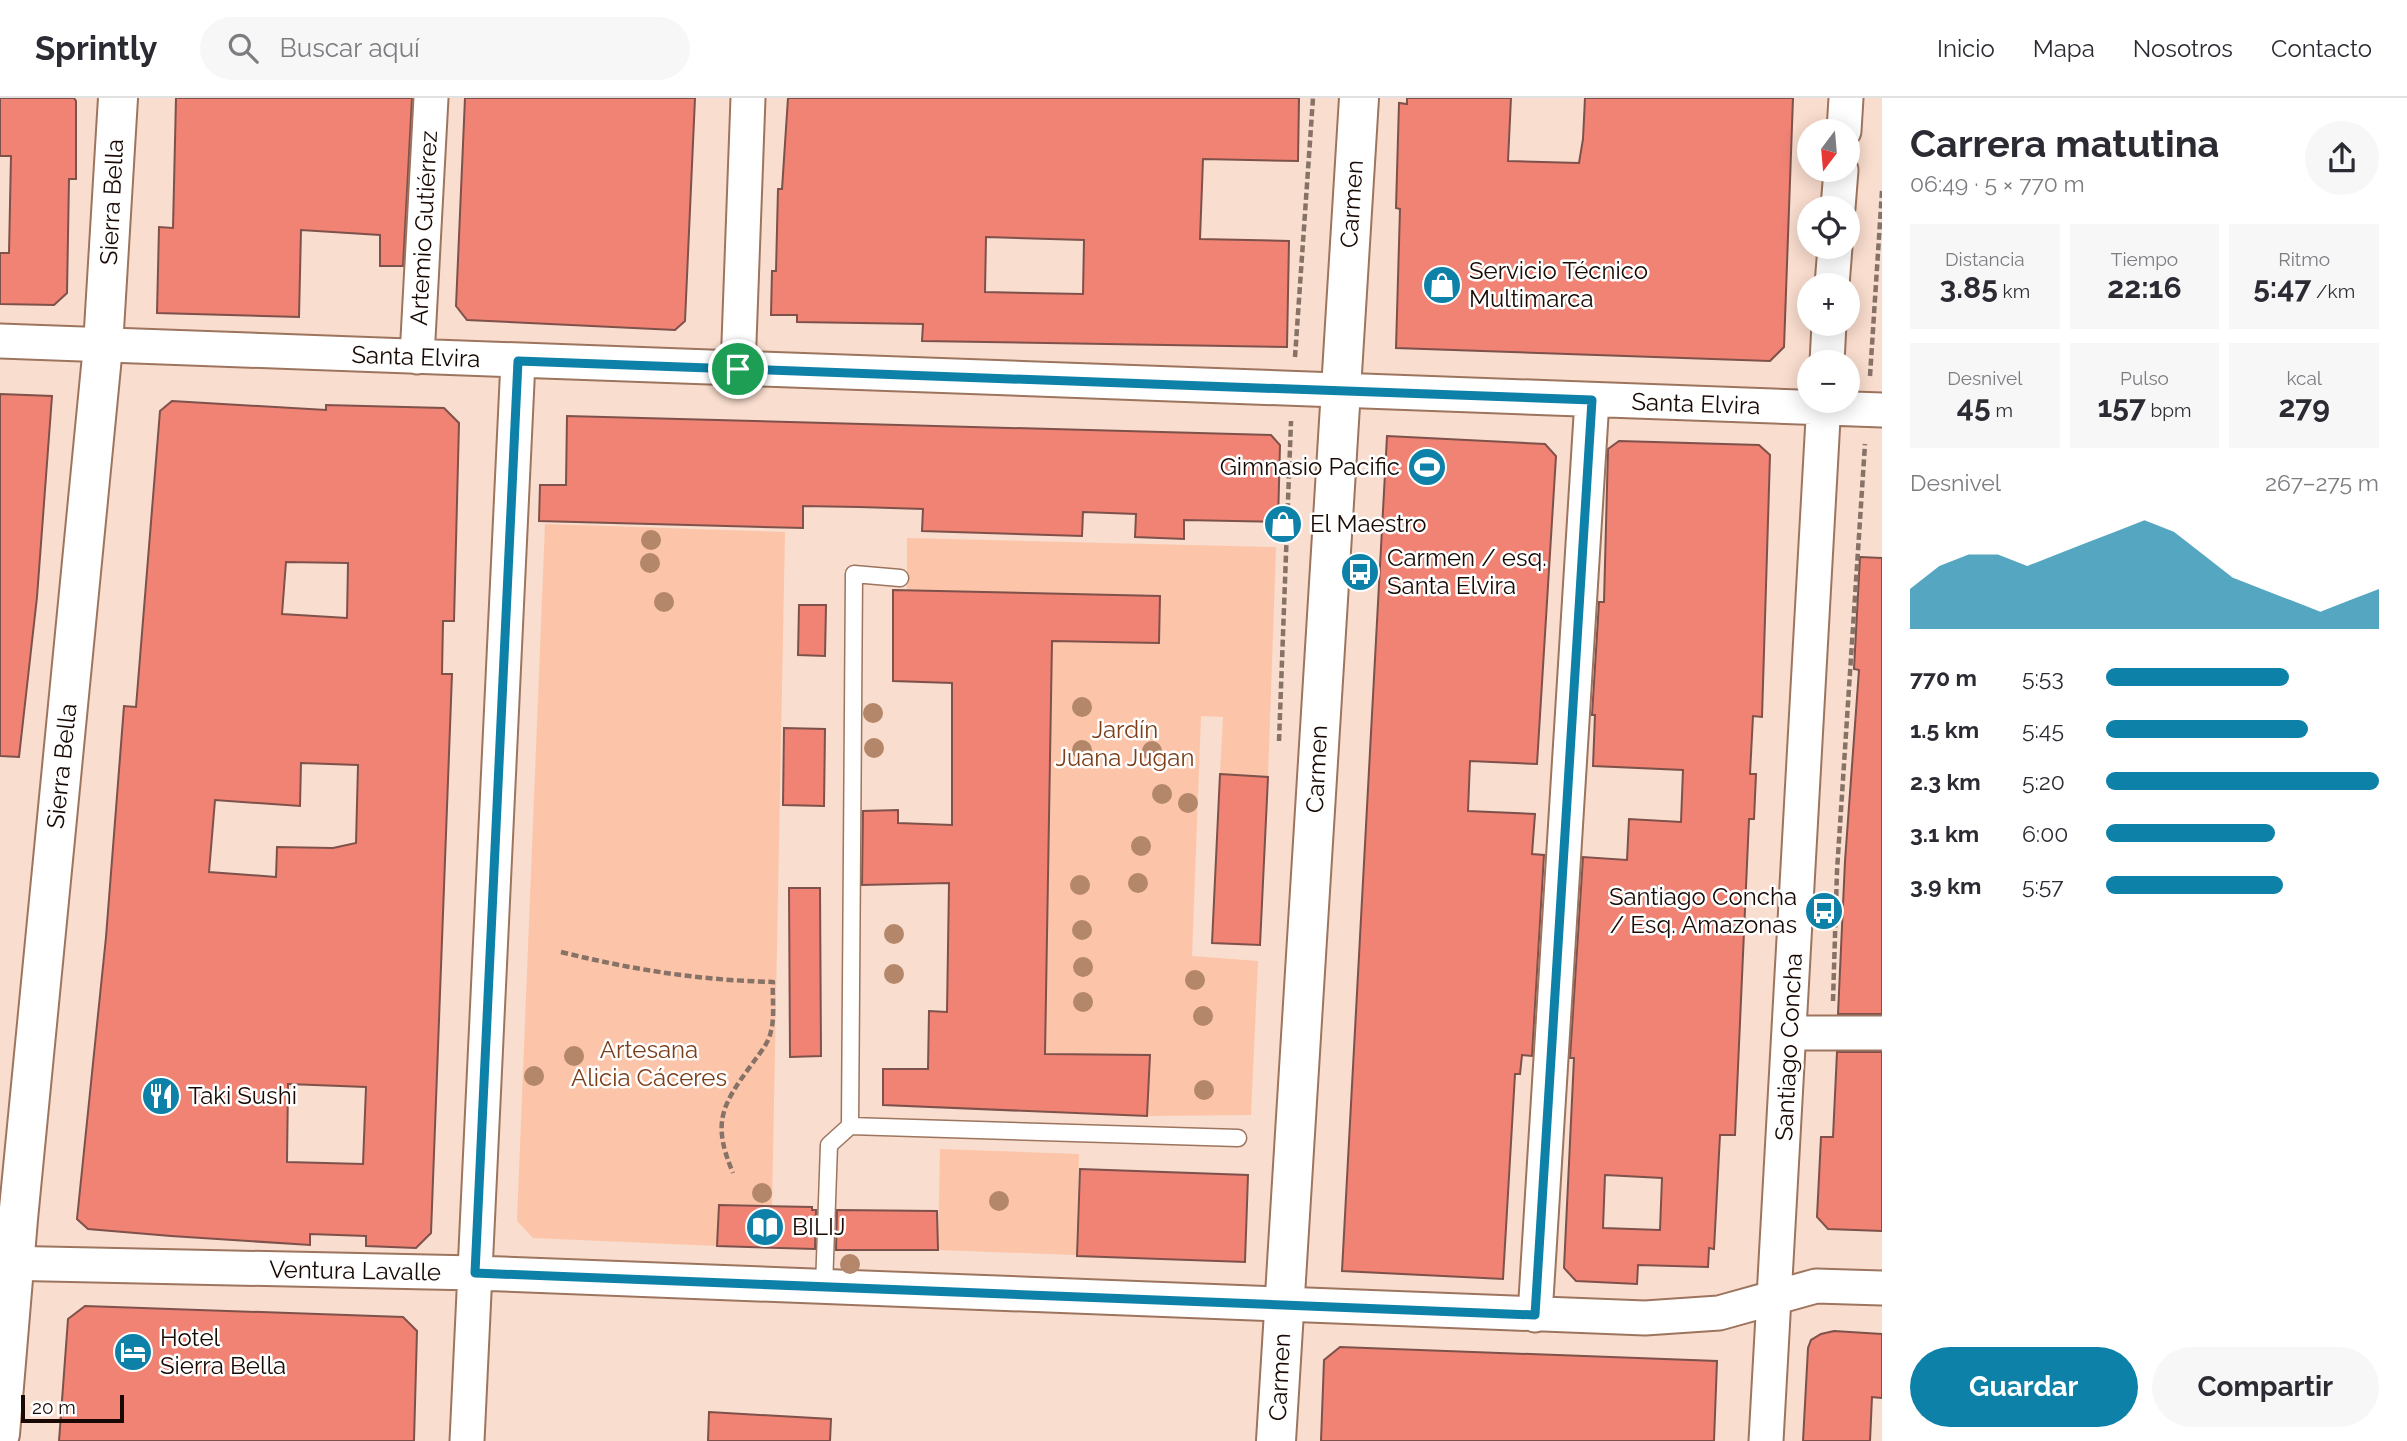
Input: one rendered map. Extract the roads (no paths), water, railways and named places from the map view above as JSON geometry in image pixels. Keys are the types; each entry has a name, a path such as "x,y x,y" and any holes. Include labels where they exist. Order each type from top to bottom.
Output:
{"main road":[{"name":"Sierra Bella","path":"0,1434 7,1263 103,346 118,98"},
{"name":"Carmen","path":"1276,1441 1359,98"}],"street":[{"name":"Artemio Gutiérrez","path":"417,357 431,98"},
{"path":"738,369 748,98"},
{"path":"1845,119 1846,98"},
{"name":"Santa Elvira","path":"0,341 1592,400 1797,404"},
{"path":"467,1441 518,361"},
{"path":"1535,1315 1592,400"},
{"name":"Santiago Concha","path":"1766,1441 1823,413"},
{"path":"1789,1033 1882,1033"},
{"name":"Ventura Lavalle","path":"7,1263 475,1273 1645,1318 1719,1313 1816,1286 1882,1288"}],"lane":[{"path":"850,1126 854,574 900,578"},
{"path":"824,1287 829,1145 850,1126 1238,1138"}],"place":[{"name":"Servicio Técnico Multimarca","path":"1442,285"},
{"name":"Gimnasio Pacific","path":"1427,467"},
{"name":"El Maestro","path":"1283,524"},
{"name":"Carmen / esq. Santa Elvira","path":"1360,572"},
{"name":"Santiago Concha / Esq. Amazonas","path":"1824,911"},
{"name":"Taki Sushi","path":"161,1096"},
{"name":"BILIJ","path":"765,1227"},
{"name":"Hotel Sierra Bella","path":"133,1352"}],"park label":[{"name":"Jardín Juana Jugan","path":"1125,744"},
{"name":"Artesana Alicia Cáceres","path":"649,1064"}]}
